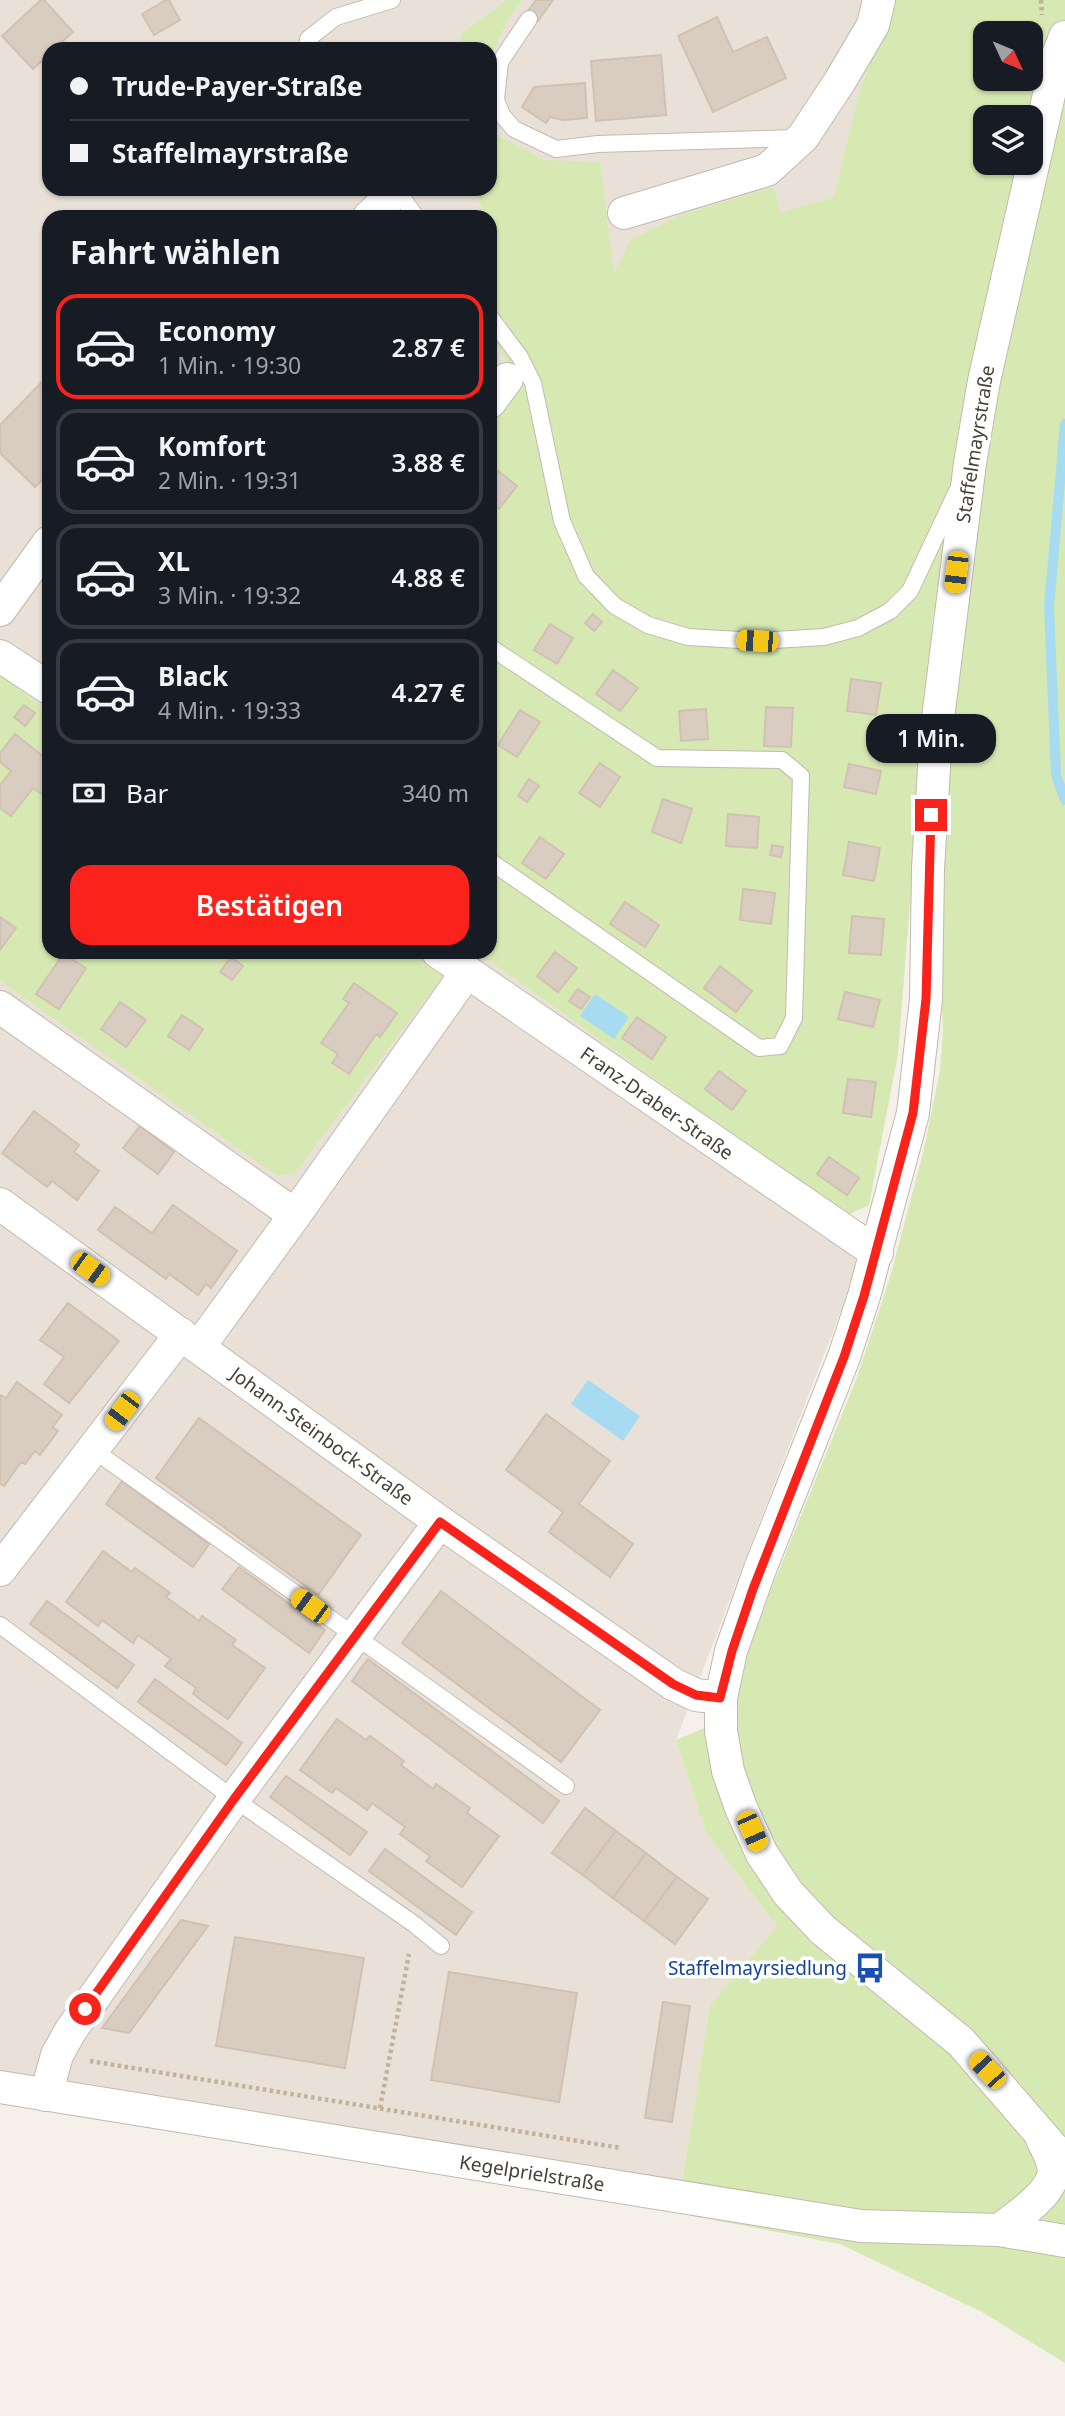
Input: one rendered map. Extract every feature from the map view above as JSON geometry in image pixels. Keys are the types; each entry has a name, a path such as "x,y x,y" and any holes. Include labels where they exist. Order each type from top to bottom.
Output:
{"street":[{"path":"624,213 766,170 803,137 841,81 873,25 879,0"},
{"name":"Staffelmayrstraße","path":"1065,37 1058,55 984,381 970,463 936,734 928,870 926,999 913,1113 877,1253 844,1357 760,1569 736,1639 720,1698 721,1731 728,1771 762,1854 788,1893 823,1930 961,2042 1065,2162"},
{"path":"376,210 389,196"},
{"path":"0,610 42,552"},
{"path":"0,656 42,683"},
{"name":"Franz-Draber-Straße","path":"448,959 877,1253"},
{"path":"0,1570 92,1449 190,1341 295,1215 467,972"},
{"path":"0,1007 295,1215"},
{"name":"Johann-Steinbock-Straße","path":"0,1204 440,1522 673,1684 696,1695 720,1698"},
{"path":"46,2095 57,2055 71,2031 234,1799 440,1522"},
{"name":"Kegelprielstraße","path":"0,2087 861,2226 999,2230 1065,2241"},
{"path":"999,2230 1032,2206 1051,2182 1054,2167 1042,2138"}],"lane":[{"path":"308,42 308,38 335,17 392,0"},
{"path":"497,90 500,62 529,19"},
{"path":"497,102 502,115 513,129 556,149 598,144 803,137"},
{"path":"497,326 520,357 533,383 562,521 586,576 615,606 648,625 688,637 757,641 824,637 858,628 890,611 910,591 970,463"},
{"path":"497,651 657,758 782,760 801,776 794,1018 780,1046 759,1048 497,866"},
{"path":"92,1449 566,1786"},
{"path":"0,1625 234,1799 414,1924 441,1946"}],"path":[{"path":"380,2108 414,1924"},
{"path":"57,2055 621,2148"}],"shaded area":[{"path":"0,0 506,0 462,33 459,42 42,42 42,196 477,196 482,210 42,210 42,706 0,675"},
{"path":"523,0 892,0 857,99 834,198 779,212 774,187 613,275 545,160 497,135 497,44 507,21"},
{"path":"497,347 519,380 497,410"},
{"path":"455,959 487,959 741,1141 850,1214 858,1266 676,1740 705,1831 777,1926 710,2005 677,2213 0,2104 0,981 277,1176"}],"green space":[{"path":"506,0 523,0 507,21 497,44 459,42 462,33"},
{"path":"892,0 1065,0 1065,2363 982,2312 840,2244 677,2213 710,2005 777,1926 705,1831 676,1740 735,1715 746,1660 766,1602 856,1380 891,1274 924,1149 940,1070 943,1030 940,952 941,843 968,556 933,615 898,1054 869,1205 850,1214 741,1141 487,959 497,959 497,410 519,380 497,347 497,210 482,210 477,196 497,196 497,135 545,160 600,162 614,274 630,240 678,216 774,187 780,212 834,197 857,99"},
{"path":"0,675 42,706 42,959 456,959 295,1173 277,1176 0,981"}],"water":[{"path":"595,994 629,1017 614,1039 580,1016"},
{"path":"588,1380 640,1416 623,1441 571,1404"}],"building":[{"path":"41,0 44,0 73,32 62,42 42,42 42,61 33,69 2,36"},
{"path":"169,0 180,20 154,35 142,14"},
{"path":"536,0 553,0 538,21 527,12"},
{"path":"717,17 733,52 767,37 786,78 713,112 678,36"},
{"path":"661,55 666,115 596,121 591,61"},
{"path":"585,83 587,118 563,120 550,117 546,123 522,107 534,87"},
{"path":"42,382 42,480 35,487 0,453 0,425"},
{"path":"497,470 517,486 499,509 497,508"},
{"path":"593,614 602,622 594,631 585,623"},
{"path":"550,624 573,638 557,664 534,650"},
{"path":"613,670 638,688 620,711 596,694"},
{"path":"851,679 881,683 876,715 847,711"},
{"path":"24,705 35,713 25,726 14,717"},
{"path":"766,707 793,708 791,747 764,746"},
{"path":"706,709 708,739 681,741 679,711"},
{"path":"520,710 540,722 517,757 498,745"},
{"path":"15,734 42,755 42,794 33,788 11,816 0,808 0,785 11,771 0,762 0,753"},
{"path":"600,763 620,777 600,807 579,793"},
{"path":"849,764 881,771 876,794 844,787"},
{"path":"529,779 539,786 527,802 518,796"},
{"path":"663,799 692,809 681,843 652,832"},
{"path":"728,814 759,817 757,848 726,846"},
{"path":"540,837 564,854 546,879 522,863"},
{"path":"849,842 880,848 874,881 843,875"},
{"path":"772,845 783,847 781,857 770,855"},
{"path":"743,889 775,893 771,924 740,920"},
{"path":"625,902 659,925 645,947 610,924"},
{"path":"852,916 884,919 881,955 849,953"},
{"path":"0,917 16,928 0,950"},
{"path":"555,952 577,968 558,992 537,976"},
{"path":"60,959 71,959 86,968 59,1009 36,994"},
{"path":"230,959 243,966 232,980 220,972"},
{"path":"720,966 752,991 736,1012 704,988"},
{"path":"354,983 397,1013 380,1037 376,1034 349,1074 332,1063 338,1054 321,1043 349,1003 343,999"},
{"path":"578,989 590,997 581,1009 569,1001"},
{"path":"845,992 880,1000 873,1027 838,1019"},
{"path":"120,1002 146,1020 126,1047 101,1029"},
{"path":"182,1015 203,1029 189,1050 168,1036"},
{"path":"637,1017 666,1037 652,1059 622,1038"},
{"path":"719,1071 746,1091 732,1110 705,1089"},
{"path":"848,1079 876,1082 871,1117 843,1113"},
{"path":"34,1111 79,1145 74,1152 99,1171 77,1200 52,1181 47,1187 2,1153"},
{"path":"140,1126 174,1152 158,1174 123,1148"},
{"path":"829,1157 859,1178 847,1195 817,1174"},
{"path":"173,1205 237,1251 211,1288 206,1284 198,1295 169,1274 166,1279 98,1230 115,1207 152,1233"},
{"path":"68,1303 119,1341 69,1403 44,1384 64,1357 40,1340"},
{"path":"17,1382 62,1415 53,1427 58,1431 40,1455 35,1451 25,1464 21,1462 4,1486 0,1483 0,1395 6,1398"},
{"path":"546,1414 610,1461 579,1504 633,1544 610,1577 549,1532 563,1512 506,1470"},
{"path":"199,1418 361,1535 318,1595 156,1478"},
{"path":"122,1481 209,1544 193,1567 106,1504"},
{"path":"103,1551 132,1572 135,1568 170,1593 166,1597 199,1621 202,1616 236,1640 232,1645 265,1668 228,1719 193,1694 196,1688 165,1666 171,1659 138,1635 133,1643 102,1620 98,1626 66,1602"},
{"path":"239,1567 325,1630 309,1653 222,1589"},
{"path":"441,1591 600,1710 561,1762 402,1643"},
{"path":"47,1601 134,1665 117,1688 30,1624"},
{"path":"368,1659 559,1801 543,1823 352,1681"},
{"path":"155,1679 242,1743 226,1765 138,1702"},
{"path":"337,1719 366,1740 370,1736 404,1761 401,1765 433,1789 436,1784 470,1808 467,1813 499,1836 462,1887 426,1861 430,1856 400,1834 405,1827 372,1803 367,1810 336,1788 332,1793 300,1770"},
{"path":"286,1776 367,1832 350,1855 270,1797"},
{"path":"585,1808 616,1831 583,1875 552,1853"},
{"path":"616,1831 646,1853 613,1898 583,1875"},
{"path":"385,1849 472,1912 456,1935 369,1871"},
{"path":"646,1853 677,1877 644,1921 613,1898"},
{"path":"677,1877 708,1899 675,1944 644,1921"},
{"path":"181,1920 208,1926 129,2033 102,2028"},
{"path":"235,1937 364,1958 345,2068 216,2046"},
{"path":"449,1972 577,1993 559,2102 431,2080"},
{"path":"663,2002 690,2006 672,2122 645,2118"}],"waterway":[{"path":"1065,424 1049,607 1056,775 1065,800"}],"place":[{"name":"Staffelmayrsiedlung","path":"870,1968"}],"route":[{"path":"85,2009 234,1799 440,1522 673,1684 696,1695 720,1698 732,1651 760,1569 844,1357 877,1253 913,1113 926,999 931,815"}]}
